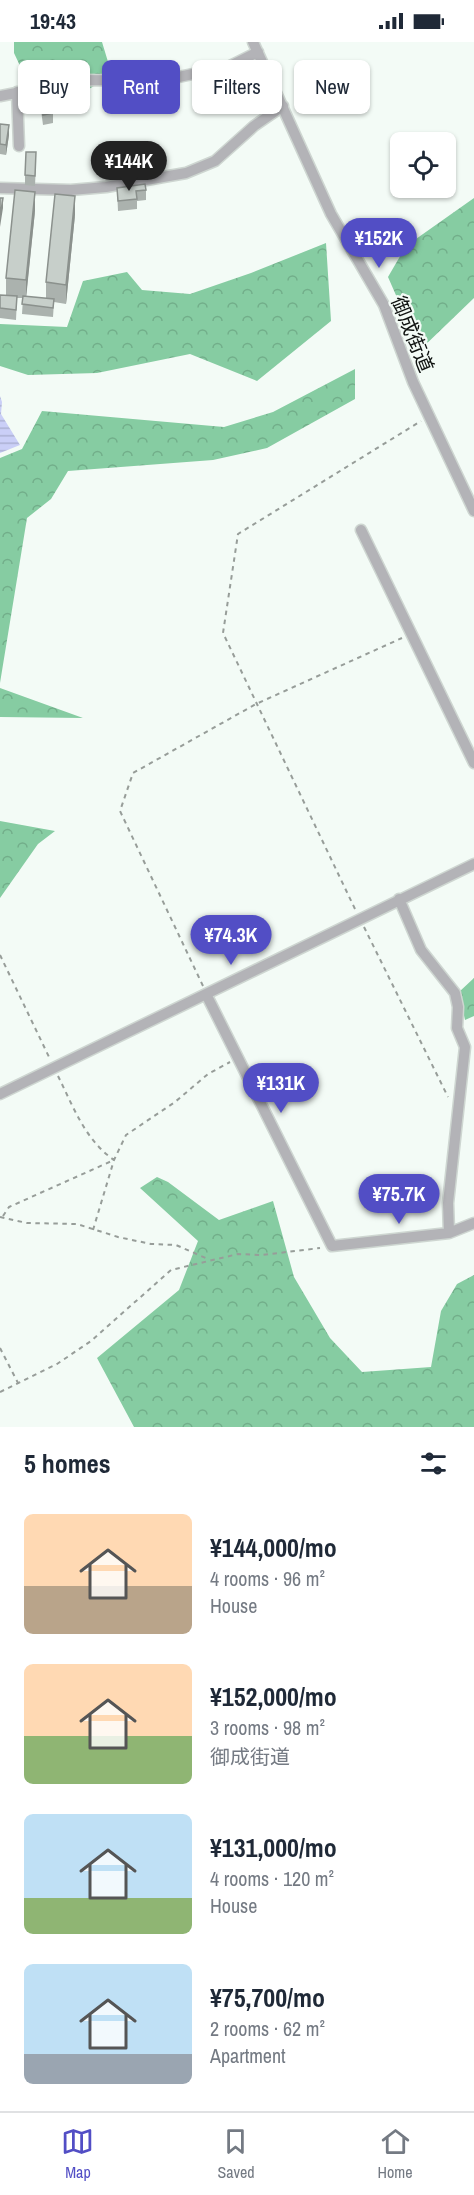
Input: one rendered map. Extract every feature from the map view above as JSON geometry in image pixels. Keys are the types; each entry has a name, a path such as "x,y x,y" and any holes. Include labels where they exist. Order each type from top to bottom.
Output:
{"street":[{"path":"0,96 82,80 160,81 230,66 255,47"},
{"name":"御成街道","path":"255,47 331,214 384,305 412,382 474,511"},
{"path":"17,92 19,146"},
{"path":"0,188 71,190 106,187 186,173 215,161 254,126 283,106"},
{"path":"361,530 474,763"},
{"path":"0,1094 474,864"},
{"path":"399,899 421,950 455,993 458,1007 457,1028 465,1047 448,1203 449,1233"},
{"path":"207,994 332,1246 449,1233 474,1223"}],"path":[{"path":"429,417 238,534 223,633 456,1113"},
{"path":"207,994 120,811 133,773 256,704 411,633"},
{"path":"93,1230 114,1160 126,1135 175,1101 208,1074 238,1058"},
{"path":"114,1160 9,1207 1,1217 27,1223 77,1224 118,1237 151,1244 176,1245 208,1259"},
{"path":"0,1392 57,1364 91,1341 171,1270 208,1259 238,1254 262,1255 332,1246"},
{"path":"0,1348 18,1383"}],"green space":[{"path":"14,42 102,42 107,60 102,60 102,81 90,88 90,60 18,62 14,53"},
{"path":"474,198 474,298 420,350 388,277 406,246"},
{"path":"326,243 331,321 257,381 190,354 97,373 28,375 0,366 0,324 67,327 83,281 127,272 142,290 190,294"},
{"path":"355,369 355,399 267,448 213,460 68,471 51,499 27,518 0,683 0,458 22,449 42,411 224,427 273,412"},
{"path":"0,688 83,718 0,717"},
{"path":"0,821 55,831 38,844 0,898"},
{"path":"474,978 474,1016 465,1020 459,992"},
{"path":"157,1177 168,1182 219,1220 273,1201 294,1277 330,1338 362,1372 431,1367 441,1311 457,1284 474,1275 474,1427 134,1427 97,1358 179,1290 198,1241 140,1188"}],"water":[{"path":"0,396 1,414 20,445 0,453"}],"building":[{"path":"0,124 9,125 6,145 0,144"},
{"path":"26,152 36,152 35,176 25,175"},
{"path":"145,184 146,190 136,191 137,199 118,201 117,188"},
{"path":"15,190 35,192 26,280 6,278"},
{"path":"55,194 75,196 66,285 46,282"},
{"path":"0,198 3,198 0,217"},
{"path":"0,295 17,296 16,310 0,308"},
{"path":"23,296 54,299 53,308 22,304"}]}
